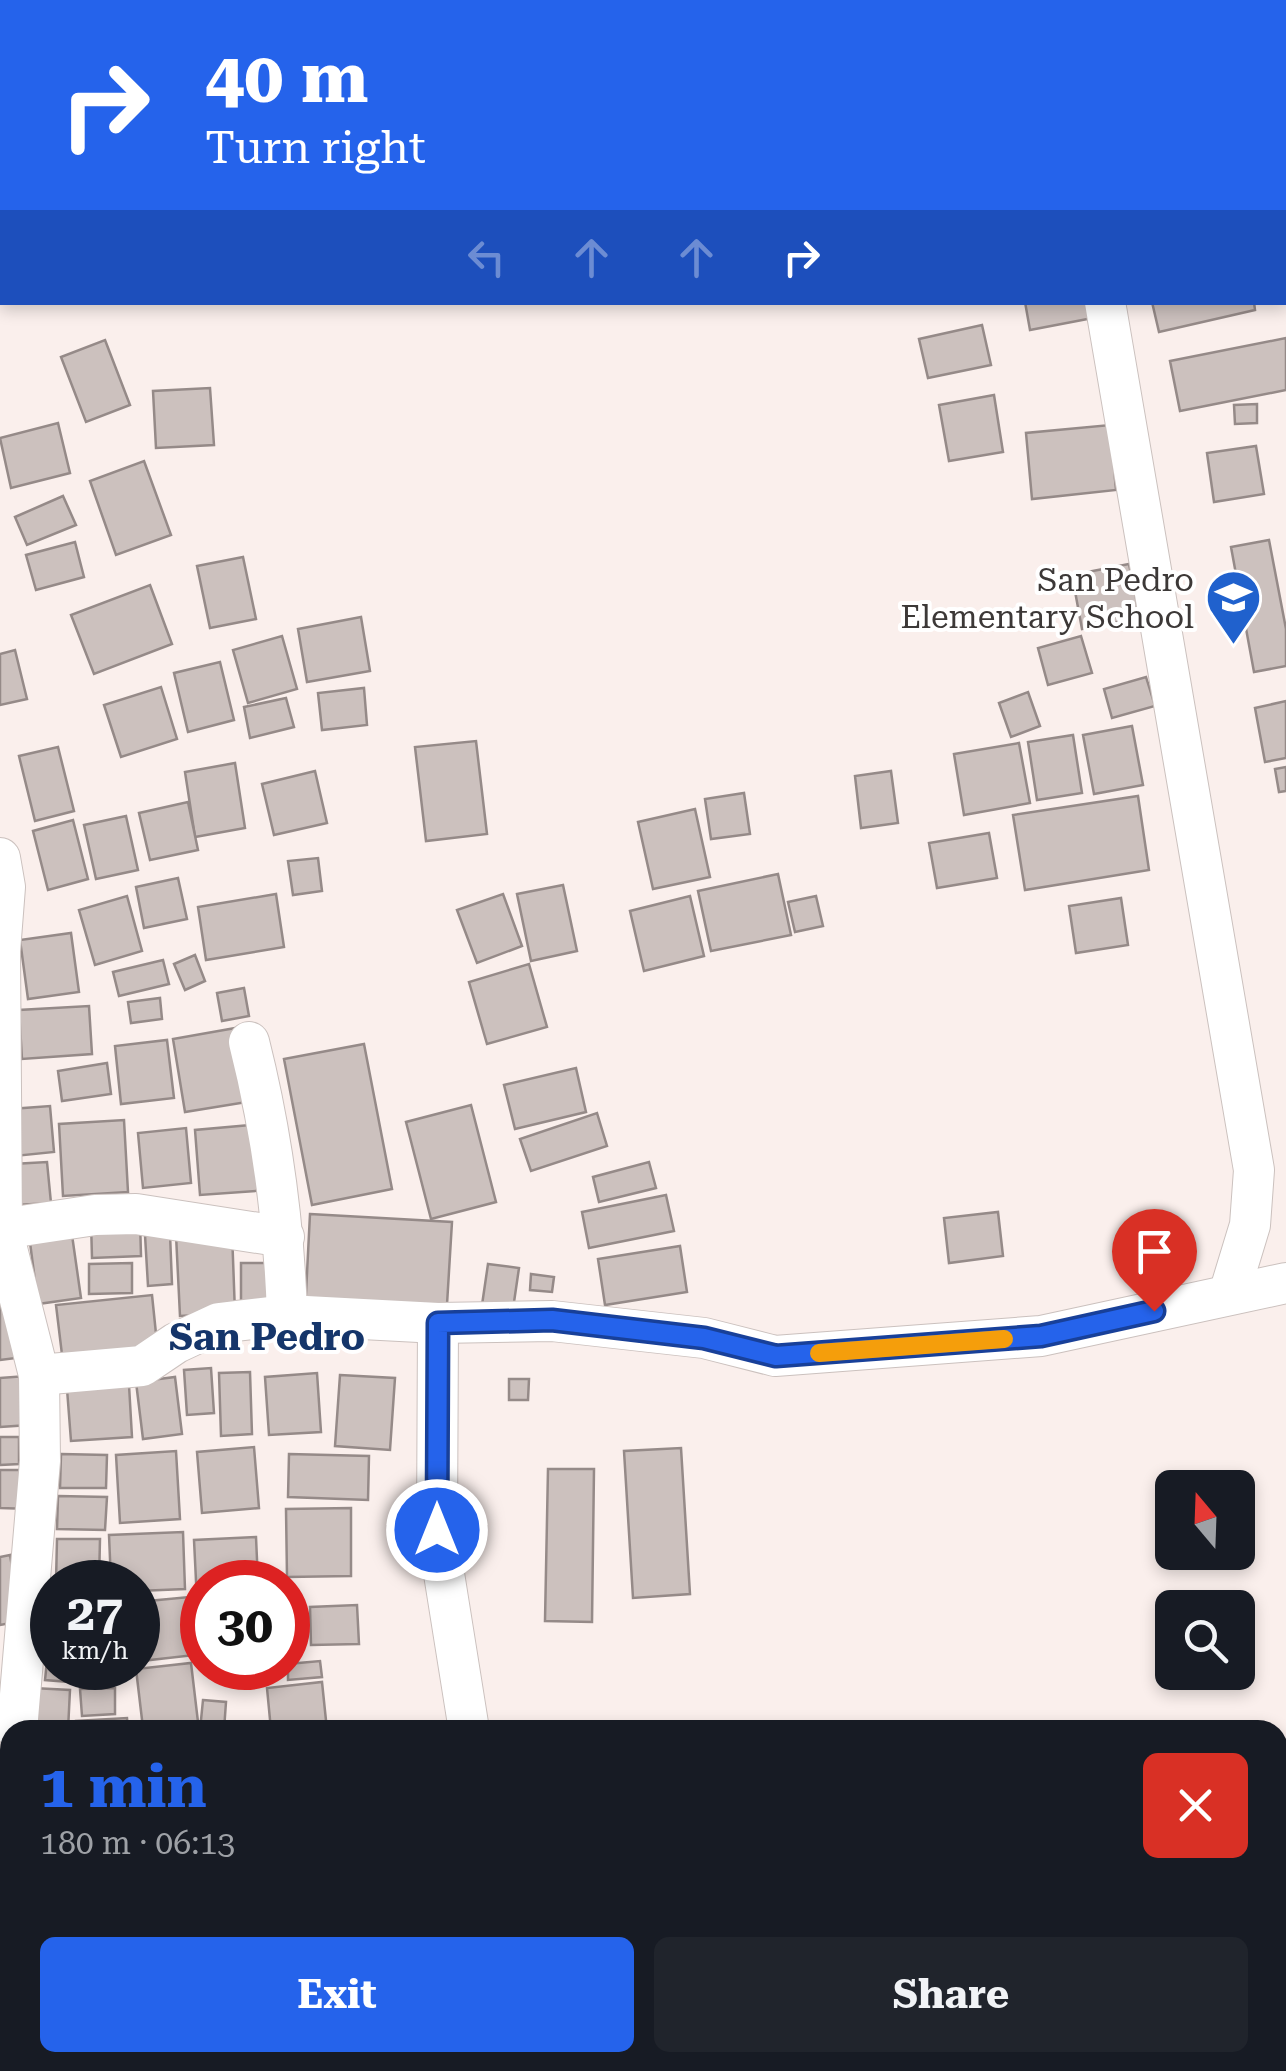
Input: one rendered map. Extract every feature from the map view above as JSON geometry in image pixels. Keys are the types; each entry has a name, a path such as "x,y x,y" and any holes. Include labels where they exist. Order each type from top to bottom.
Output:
{"street":[{"path":"1106,305 1254,1170 1250,1226 1229,1294"},
{"path":"0,858 4,887 0,950 2,1229 40,1375 40,1461 17,1720"},
{"path":"250,1042 269,1121 284,1236 287,1315"},
{"path":"2,1229 95,1214 136,1214 284,1236"},
{"path":"40,1375 142,1366 176,1343 219,1323 287,1315 438,1323 552,1320 704,1338 776,1356 1041,1336 1286,1283"},
{"path":"438,1323 437,1530 468,1720"}],"building":[{"path":"1026,305 1096,305 1098,317 1030,330"},
{"path":"1153,305 1254,305 1255,310 1159,332"},
{"path":"982,325 991,365 928,378 919,339"},
{"path":"1286,338 1286,390 1180,411 1170,361"},
{"path":"105,340 130,405 86,422 61,357"},
{"path":"210,388 214,445 156,448 153,391"},
{"path":"994,395 1003,452 949,461 939,405"},
{"path":"1257,404 1257,423 1235,424 1234,405"},
{"path":"58,423 70,473 11,488 0,438"},
{"path":"1110,425 1116,490 1032,499 1026,433"},
{"path":"1256,446 1264,494 1214,502 1207,453"},
{"path":"144,461 171,535 116,555 90,481"},
{"path":"63,496 76,525 27,545 15,517"},
{"path":"1269,540 1286,629 1286,666 1254,672 1231,547"},
{"path":"75,542 84,577 36,590 26,555"},
{"path":"243,557 256,619 210,628 197,566"},
{"path":"1129,564 1140,618 1082,629 1072,575"},
{"path":"150,585 172,644 94,674 71,615"},
{"path":"361,617 370,671 307,682 298,629"},
{"path":"282,636 297,689 248,703 233,650"},
{"path":"1081,636 1092,673 1048,685 1038,648"},
{"path":"15,650 27,699 0,705 0,654"},
{"path":"220,662 234,720 188,732 174,673"},
{"path":"1146,677 1155,706 1112,718 1104,689"},
{"path":"161,687 177,739 121,757 104,705"},
{"path":"364,688 367,725 322,730 318,693"},
{"path":"1028,692 1040,726 1011,737 999,703"},
{"path":"286,698 294,727 250,738 244,707"},
{"path":"1286,701 1286,758 1265,762 1255,708"},
{"path":"1132,726 1143,785 1094,794 1083,735"},
{"path":"1073,735 1082,793 1037,800 1028,742"},
{"path":"476,741 487,834 426,841 415,747"},
{"path":"1019,743 1030,803 964,815 954,754"},
{"path":"58,747 74,811 35,821 19,756"},
{"path":"235,763 245,828 195,837 185,772"},
{"path":"1286,767 1286,791 1279,792 1275,769"},
{"path":"315,771 327,823 274,835 262,784"},
{"path":"891,771 898,823 861,828 855,776"},
{"path":"744,793 750,834 711,839 705,799"},
{"path":"1138,796 1149,870 1025,890 1013,815"},
{"path":"188,802 198,850 150,860 139,813"},
{"path":"695,809 710,877 653,889 638,822"},
{"path":"126,816 138,870 96,879 84,825"},
{"path":"73,820 88,879 48,890 33,831"},
{"path":"989,833 997,878 937,888 929,843"},
{"path":"318,858 322,891 293,895 288,861"},
{"path":"778,874 791,935 711,951 698,891"},
{"path":"178,878 187,919 144,928 136,887"},
{"path":"563,885 577,951 531,961 517,894"},
{"path":"276,894 284,947 206,960 198,907"},
{"path":"503,894 522,946 477,963 457,910"},
{"path":"127,896 142,951 95,965 79,910"},
{"path":"690,896 704,956 644,971 630,911"},
{"path":"816,896 823,926 795,932 788,902"},
{"path":"1121,898 1128,945 1076,953 1069,906"},
{"path":"71,933 79,992 28,999 20,940"},
{"path":"195,955 205,981 185,990 174,964"},
{"path":"163,960 169,984 119,996 113,972"},
{"path":"529,964 547,1027 487,1044 469,982"},
{"path":"244,988 249,1016 222,1021 217,993"},
{"path":"160,998 162,1019 131,1023 128,1002"},
{"path":"89,1006 92,1054 22,1059 19,1010"},
{"path":"241,1027 253,1101 185,1112 173,1039"},
{"path":"167,1040 174,1098 121,1104 115,1046"},
{"path":"364,1044 392,1189 312,1205 284,1059"},
{"path":"107,1063 111,1094 62,1101 58,1071"},
{"path":"576,1068 586,1112 515,1129 504,1085"},
{"path":"471,1105 496,1202 431,1219 406,1122"},
{"path":"50,1106 54,1152 15,1156 11,1109"},
{"path":"597,1113 607,1146 531,1171 520,1139"},
{"path":"124,1120 128,1192 63,1196 59,1124"},
{"path":"262,1124 268,1190 200,1195 195,1130"},
{"path":"186,1128 191,1183 143,1188 138,1133"},
{"path":"47,1162 51,1203 16,1205 13,1164"},
{"path":"649,1162 656,1188 599,1202 593,1177"},
{"path":"666,1195 674,1231 589,1248 582,1212"},
{"path":"998,1212 1003,1256 949,1263 944,1218"},
{"path":"310,1214 452,1222 446,1321 305,1313"},
{"path":"140,1220 141,1256 92,1258 91,1222"},
{"path":"70,1221 81,1298 38,1304 28,1227"},
{"path":"232,1232 235,1313 180,1316 176,1235"},
{"path":"170,1234 172,1284 148,1286 145,1235"},
{"path":"680,1246 687,1292 605,1305 598,1259"},
{"path":"132,1263 132,1293 89,1294 89,1264"},
{"path":"241,1263 276,1263 276,1304 241,1303"},
{"path":"488,1264 519,1268 513,1309 482,1305"},
{"path":"531,1274 554,1277 552,1292 530,1290"},
{"path":"0,1295 16,1358 0,1360"},
{"path":"152,1295 158,1353 63,1363 56,1305"},
{"path":"211,1368 214,1413 187,1415 184,1370"},
{"path":"250,1372 252,1434 221,1436 219,1373"},
{"path":"317,1373 321,1432 269,1435 265,1377"},
{"path":"340,1375 395,1378 390,1450 335,1446"},
{"path":"26,1376 29,1425 0,1427 0,1378"},
{"path":"175,1377 182,1434 143,1439 136,1382"},
{"path":"509,1379 529,1379 528,1400 509,1400"},
{"path":"129,1385 132,1437 71,1441 67,1389"},
{"path":"0,1437 19,1437 19,1464 0,1465"},
{"path":"254,1447 259,1508 202,1513 197,1452"},
{"path":"681,1448 690,1594 633,1598 624,1451"},
{"path":"176,1451 180,1519 120,1523 116,1455"},
{"path":"61,1454 107,1455 106,1488 60,1488"},
{"path":"289,1454 369,1456 368,1500 288,1497"},
{"path":"548,1469 594,1469 592,1622 545,1621"},
{"path":"0,1470 31,1470 30,1509 0,1508"},
{"path":"58,1496 107,1497 105,1530 57,1529"},
{"path":"351,1508 351,1576 310,1577 310,1560 287,1560 286,1509"},
{"path":"183,1532 180,1589 160,1590 160,1560 110,1560 109,1535"},
{"path":"256,1537 257,1560 195,1560 194,1540"},
{"path":"57,1539 100,1539 100,1560 57,1560"},
{"path":"10,1555 21,1621 0,1625 0,1557"},
{"path":"180,1598 180,1657 160,1659 160,1600"},
{"path":"357,1605 359,1644 311,1645 310,1607"},
{"path":"320,1661 322,1677 310,1678 310,1662"},
{"path":"180,1664 180,1690 194,1690 198,1720 142,1720 138,1690 160,1690 160,1666"},
{"path":"322,1682 326,1720 270,1720 267,1690 310,1690 310,1683"},
{"path":"33,1690 70,1690 68,1720 31,1720"},
{"path":"80,1690 115,1690 115,1714 82,1716"},
{"path":"203,1700 226,1702 225,1720 201,1720"}],"slow traffic":[{"path":"819,1353 1004,1339"}],"place":[{"name":"San Pedro Elementary School","path":"1233,647"}],"district":[{"name":"San Pedro","path":"267,1337"}],"route":[{"path":"437,1530 438,1323 552,1320 704,1338 776,1356 1041,1336 1154,1311"}]}
